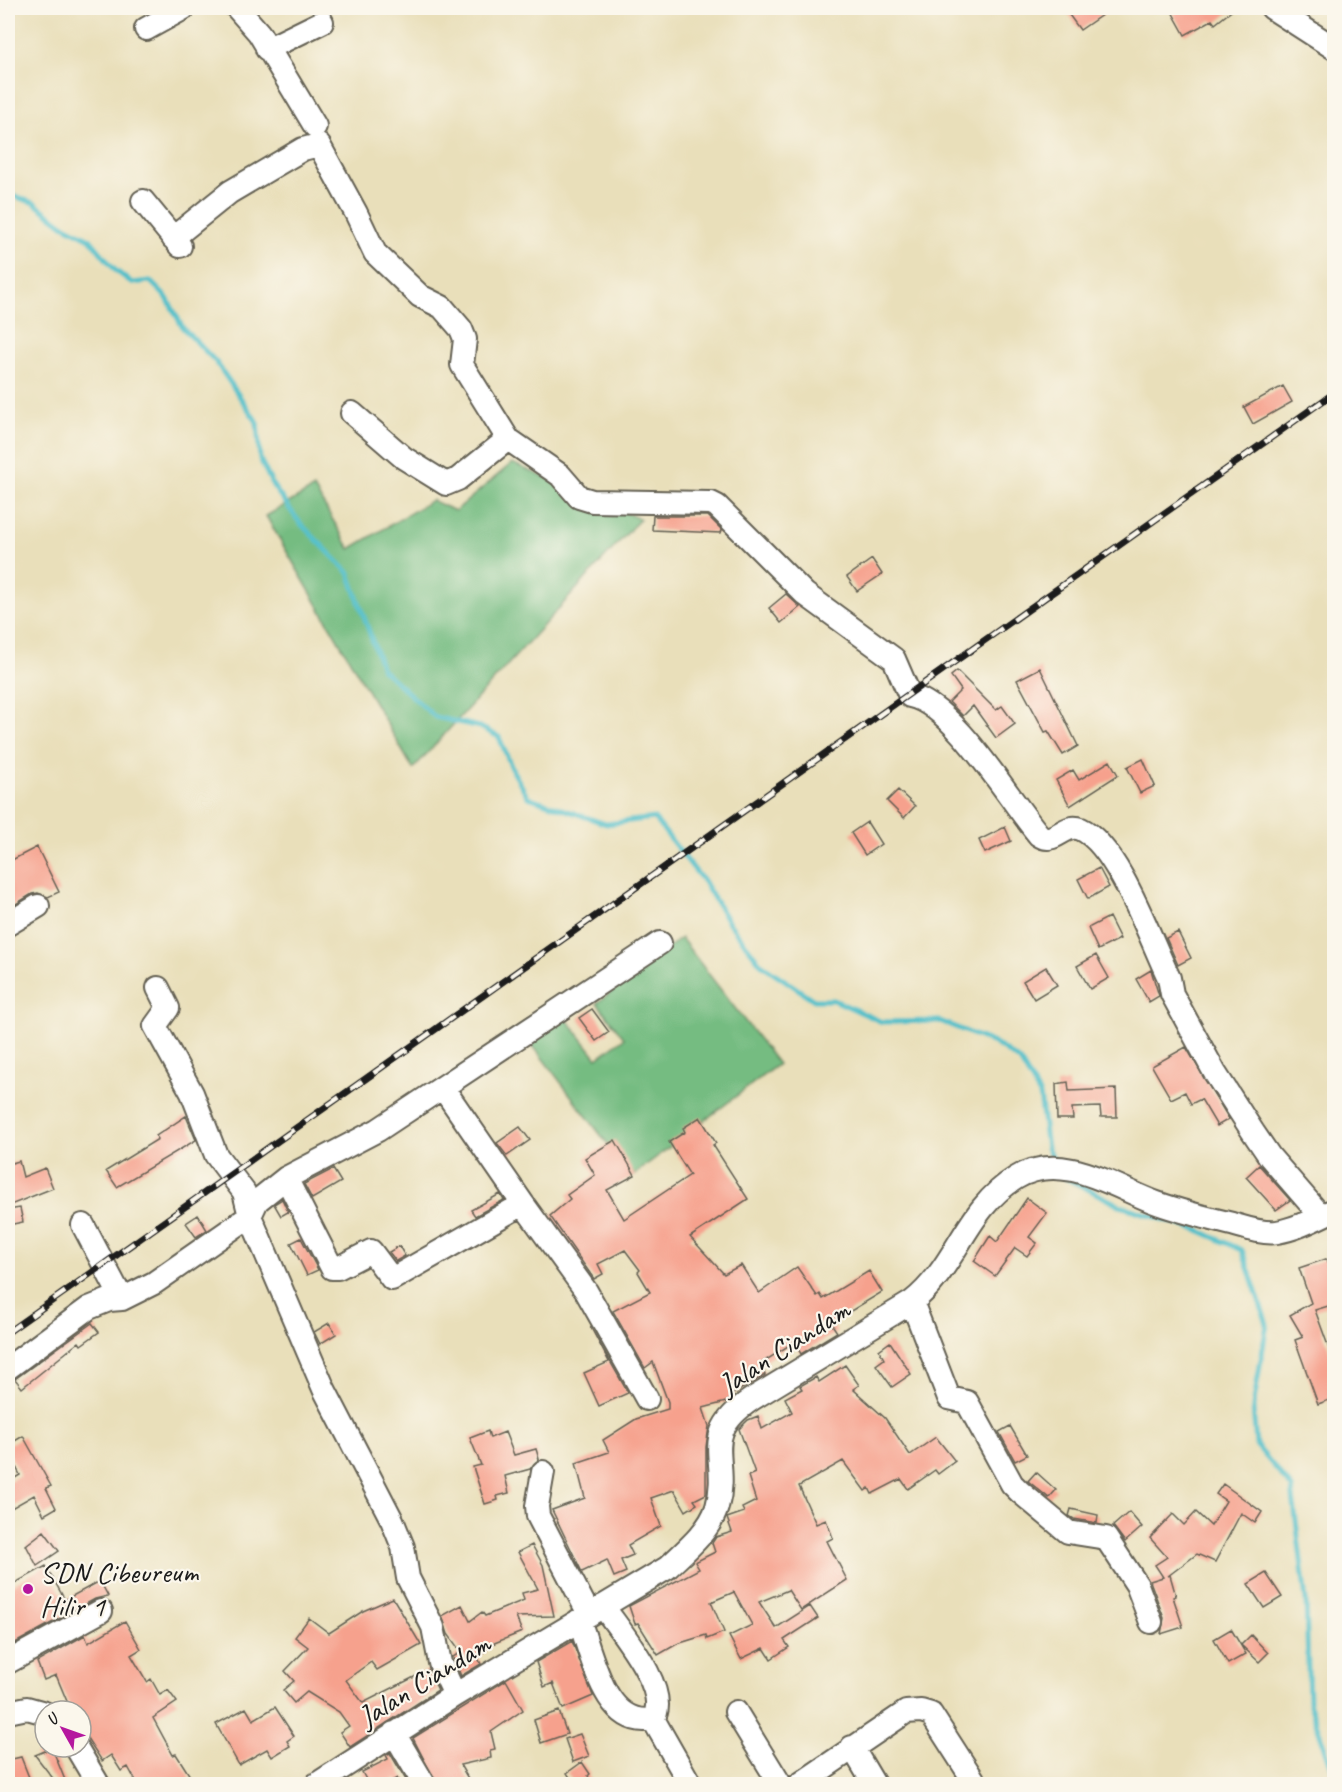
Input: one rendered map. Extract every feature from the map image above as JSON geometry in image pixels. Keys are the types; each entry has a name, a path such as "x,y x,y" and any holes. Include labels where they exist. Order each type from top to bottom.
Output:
{"street":[{"path":"146,29 184,8"},
{"path":"237,8 251,21 267,49 315,135 375,253 420,296 442,307 461,329 465,339 462,364 508,439 560,475 579,497 592,501 711,503 717,506 805,594 894,659 910,696 929,704 964,738 1039,835 1045,839 1052,839 1071,828 1081,829 1108,853 1169,978 1172,994 1215,1072 1270,1156 1330,1217"},
{"path":"1272,8 1335,48"},
{"path":"267,49 322,22"},
{"path":"143,201 176,242 230,192 315,135"},
{"path":"352,413 404,458 446,483 458,480 508,439"},
{"path":"8,924 38,906"},
{"path":"8,1368 89,1308 109,1300 122,1299 154,1283 250,1216 257,1201 285,1178 378,1130 660,943"},
{"path":"158,988 168,1008 155,1026 192,1093 216,1155 244,1192 250,1216 324,1389 392,1520 403,1548 408,1578 433,1627 440,1663 455,1695"},
{"path":"443,1088 586,1292 646,1399"},
{"name":"Jalan Ciandam","path":"317,1785 455,1695 660,1574 690,1546 712,1520 719,1496 721,1433 736,1409 912,1302 936,1280 969,1225 990,1198 1027,1172 1054,1168 1084,1173 1157,1203 1262,1231 1286,1230 1330,1217"},
{"path":"285,1178 332,1268 338,1268 371,1251 392,1279 523,1204"},
{"path":"83,1225 122,1299"},
{"path":"912,1302 949,1398 967,1402 1012,1484 1068,1532 1106,1538 1137,1585 1151,1622"},
{"path":"543,1472 537,1506 538,1516 591,1614 649,1673 658,1703 658,1713 653,1719 643,1721 625,1716 613,1705 603,1687 591,1614"},
{"path":"8,1662 101,1611"},
{"path":"8,1712 27,1708 33,1710"},
{"path":"800,1785 852,1747 906,1712 921,1711 932,1714 976,1785"},
{"path":"736,1712 780,1785"},
{"path":"653,1719 690,1785"},
{"path":"394,1733 424,1785"},
{"path":"852,1747 874,1785"},
{"path":"83,1759 98,1785"}],"green space":[{"path":"512,463 640,519 413,769 266,516 314,488 350,549 432,500 455,511"},
{"path":"681,938 778,1064 632,1176 530,1042 564,1016 597,1058 624,1038 597,1003"}],"building":[{"path":"1064,8 1112,8 1080,30"},
{"path":"1170,8 1235,8 1215,24 1212,20 1185,35"},
{"path":"1283,386 1292,402 1253,424 1244,407"},
{"path":"653,516 708,516 722,530 721,533 652,530"},
{"path":"872,559 882,574 857,591 847,577"},
{"path":"786,594 800,607 781,623 769,608"},
{"path":"1040,668 1078,746 1063,755 1048,731 1045,732 1017,680"},
{"path":"957,671 996,710 1002,706 1015,724 996,738 973,706 963,716 949,702 961,690 951,676"},
{"path":"1143,759 1155,786 1140,793 1127,767"},
{"path":"1110,761 1118,775 1070,806 1056,780 1073,770 1079,780"},
{"path":"898,790 915,806 904,818 887,801"},
{"path":"867,822 881,844 865,855 851,833"},
{"path":"1005,827 1011,841 985,853 979,840"},
{"path":"37,847 59,892 48,897 38,893 32,894 8,909 8,862"},
{"path":"1099,868 1109,887 1088,899 1078,879"},
{"path":"1109,917 1120,939 1098,950 1088,928"},
{"path":"1178,932 1191,958 1178,965 1166,938"},
{"path":"1096,955 1109,978 1090,989 1077,966"},
{"path":"1046,967 1057,985 1034,999 1023,981"},
{"path":"1151,970 1159,996 1149,1002 1136,979"},
{"path":"592,1009 609,1032 596,1041 579,1018"},
{"path":"1186,1047 1229,1119 1217,1126 1201,1099 1191,1104 1185,1092 1171,1099 1152,1066"},
{"path":"1068,1082 1069,1091 1116,1089 1117,1117 1101,1117 1100,1107 1072,1108 1073,1119 1057,1119 1056,1084"},
{"path":"186,1116 196,1140 117,1187 106,1171 158,1139 156,1136"},
{"path":"700,1117 716,1143 713,1145 748,1199 690,1237 724,1274 741,1265 759,1293 797,1267 817,1296 820,1294 823,1299 869,1271 882,1292 831,1323 837,1332 801,1354 794,1342 760,1364 765,1375 731,1395 732,1398 726,1402 703,1408 709,1426 706,1447 706,1494 694,1500 697,1504 686,1511 674,1490 651,1498 661,1526 628,1545 633,1555 621,1560 626,1572 614,1577 607,1560 582,1572 552,1510 585,1498 576,1463 609,1452 603,1440 636,1419 668,1409 668,1402 653,1362 645,1368 613,1311 650,1292 638,1272 640,1270 625,1250 598,1264 603,1274 594,1279 550,1216 570,1199 567,1195 595,1175 585,1158 615,1140 635,1175 607,1190 624,1219 690,1175 669,1142 685,1132 683,1128"},
{"path":"520,1127 530,1140 507,1156 497,1143"},
{"path":"19,1161 23,1177 45,1168 53,1188 8,1206 8,1164"},
{"path":"1259,1165 1290,1200 1276,1210 1246,1177"},
{"path":"333,1169 341,1182 312,1199 304,1184"},
{"path":"500,1194 504,1200 475,1216 471,1210"},
{"path":"1027,1198 1047,1213 1029,1237 1037,1243 1027,1256 1015,1248 995,1276 974,1261 990,1236 997,1242"},
{"path":"282,1199 288,1212 281,1216 274,1204"},
{"path":"20,1208 23,1222 8,1225 8,1210"},
{"path":"198,1215 207,1230 196,1237 186,1223"},
{"path":"301,1238 318,1270 307,1275 291,1243"},
{"path":"399,1246 405,1256 396,1261 389,1252"},
{"path":"1326,1259 1335,1287 1335,1304 1315,1310 1335,1365 1335,1398 1318,1404 1295,1340 1303,1337 1290,1315 1311,1303 1299,1268"},
{"path":"92,1323 99,1332 81,1345 79,1342 22,1388 15,1379"},
{"path":"329,1323 336,1334 320,1344 314,1332"},
{"path":"590,1326 628,1393 599,1406 584,1373 609,1362"},
{"path":"890,1342 911,1374 892,1387 876,1365 884,1359 879,1350"},
{"path":"845,1365 859,1385 853,1389 885,1418 910,1455 936,1437 955,1461 938,1474 935,1470 908,1489 901,1479 872,1494 869,1488 865,1491 843,1461 799,1486 816,1524 826,1520 833,1538 827,1541 847,1580 801,1610 788,1590 759,1602 776,1628 810,1606 818,1618 784,1640 789,1647 771,1659 764,1648 741,1659 729,1636 752,1625 734,1592 711,1602 724,1632 707,1639 706,1635 677,1644 658,1655 638,1623 635,1624 629,1606 699,1569 695,1562 715,1552 712,1543 716,1537 732,1532 727,1518 744,1512 742,1508 756,1501 748,1476 755,1473 739,1429 748,1420 758,1416 762,1429 792,1412 785,1398 802,1389 800,1386 816,1377 819,1382"},
{"path":"1010,1426 1027,1455 1015,1461 999,1432"},
{"path":"488,1431 490,1438 505,1432 514,1455 536,1449 539,1459 530,1469 505,1476 509,1493 497,1496 498,1500 485,1504 473,1467 481,1465 470,1438"},
{"path":"23,1436 51,1486 46,1488 56,1508 44,1515 34,1495 8,1510 8,1482 20,1475 8,1451 8,1445"},
{"path":"1036,1472 1056,1490 1049,1498 1028,1481"},
{"path":"1223,1484 1262,1512 1255,1523 1241,1513 1215,1562 1197,1554 1168,1576 1170,1575 1176,1596 1173,1597 1183,1627 1161,1634 1164,1618 1150,1581 1163,1577 1155,1565 1167,1557 1150,1538 1173,1514 1184,1525 1196,1512 1211,1526 1226,1501 1216,1494"},
{"path":"1071,1509 1098,1515 1097,1523 1074,1519 1069,1516"},
{"path":"1129,1512 1142,1527 1125,1542 1113,1526"},
{"path":"44,1531 59,1551 37,1566 26,1545"},
{"path":"532,1545 543,1565 554,1616 516,1617 522,1632 492,1644 478,1658 481,1664 461,1676 453,1657 461,1652 448,1634 442,1616 462,1605 470,1621 482,1612 485,1616 524,1600 522,1593 538,1589 518,1552"},
{"path":"46,1566 65,1600 100,1581 108,1596 95,1599 8,1647 8,1587"},
{"path":"1266,1573 1282,1597 1264,1608 1248,1584"},
{"path":"393,1598 421,1645 377,1670 371,1662 346,1680 363,1703 428,1670 438,1690 350,1747 340,1732 349,1726 339,1712 307,1692 294,1703 283,1690 294,1681 285,1671 308,1647 295,1637 309,1618 329,1633 363,1611"},
{"path":"125,1621 141,1649 131,1655 147,1682 151,1679 160,1695 168,1690 177,1702 153,1718 173,1755 176,1754 190,1776 188,1777 192,1785 138,1785 128,1767 121,1771 111,1755 102,1761 93,1747 93,1699 66,1699 56,1675 44,1680 37,1662 85,1635 88,1643"},
{"path":"1231,1629 1246,1654 1228,1664 1214,1639"},
{"path":"1251,1635 1268,1653 1259,1662 1241,1645"},
{"path":"572,1641 593,1696 563,1709 553,1683 544,1687 536,1662"},
{"path":"506,1680 523,1710 491,1732 495,1749 490,1750 491,1758 460,1765 472,1785 437,1785 413,1738"},
{"path":"275,1707 294,1736 287,1741 290,1746 272,1757 267,1749 239,1765 216,1724 246,1708 253,1720"},
{"path":"559,1711 567,1734 541,1743 534,1720"},
{"path":"580,1734 589,1756 573,1762 565,1739"},
{"path":"390,1753 409,1785 400,1785 397,1778 385,1785 369,1785 362,1772 388,1759 386,1755"},
{"path":"21,1757 32,1785 14,1785 12,1780 8,1781 8,1760"},
{"path":"38,1759 56,1759 67,1785 58,1785"},
{"path":"582,1762 590,1774 588,1776 593,1785 575,1785 567,1773"}],"waterway":[{"path":"8,194 34,203 63,225 90,239 115,270 132,283 150,281 167,298 183,328 216,362 257,422 260,459 273,486 300,523 349,573 382,669 435,717 480,727 499,737 513,771 528,797 606,824 654,818 704,882 729,923 761,964 814,1000 834,1000 882,1022 940,1021 994,1043 1020,1061 1040,1095 1047,1148 1055,1161"},
{"path":"1064,1177 1121,1206 1200,1231 1242,1250 1267,1324 1253,1407 1256,1445 1292,1488 1306,1600 1309,1702 1334,1774"}],"railway":[{"path":"8,1332 1334,393"}],"place":[{"name":"SDN Cibeureum Hilir 1","path":"28,1589"}]}
